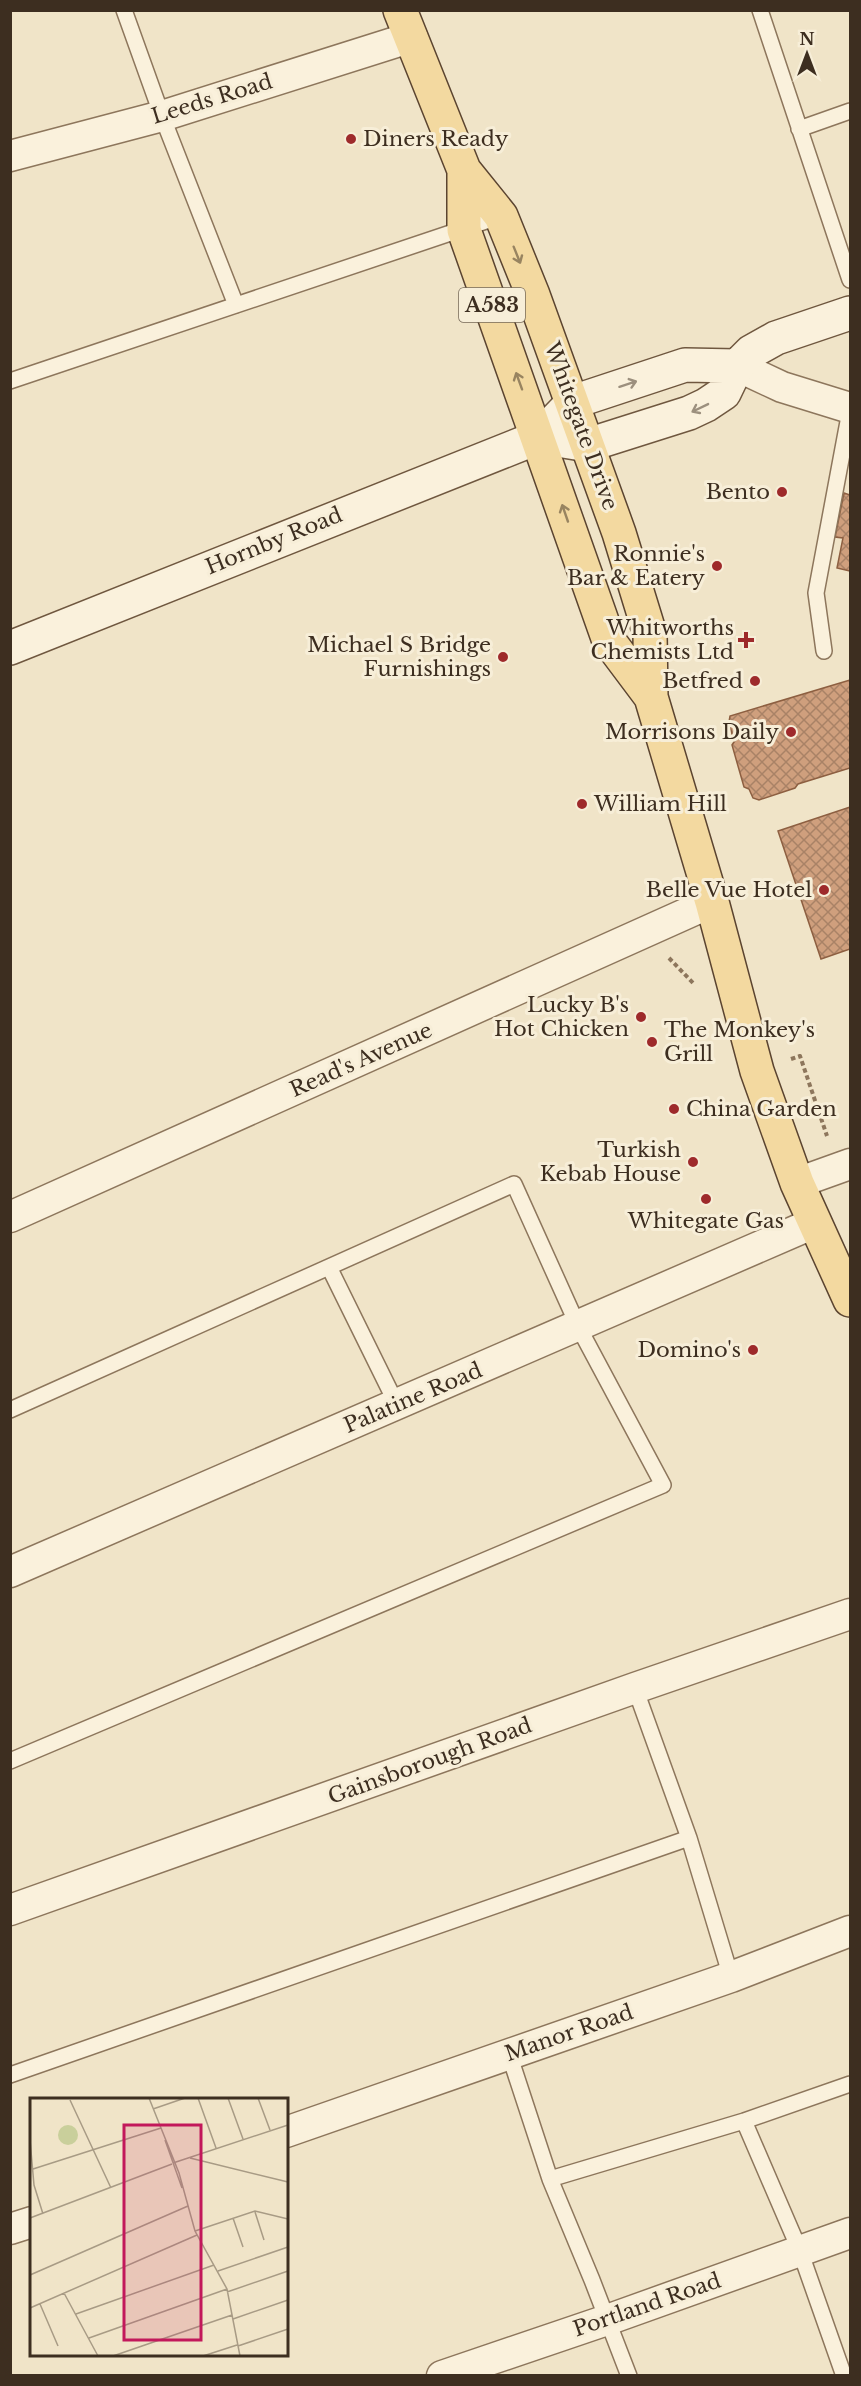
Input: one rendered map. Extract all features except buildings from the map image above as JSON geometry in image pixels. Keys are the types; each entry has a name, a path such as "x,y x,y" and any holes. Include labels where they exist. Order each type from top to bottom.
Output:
{"main road":[{"name":"Whitegate Drive","path":"406,24 464,170 501,216 533,294 619,533 650,634 651,697 712,902 757,1071 797,1183 850,1300"},
{"name":"Whitegate Drive","path":"464,170 464,230 539,436 609,641 651,697"}],"street":[{"name":"Leeds Road","path":"10,156 162,116 406,24"},
{"path":"539,436 588,446 664,423 706,405 724,393 737,366 751,352 776,338 850,313"},
{"path":"539,436 573,402 685,365 737,366 782,387 850,410"},
{"name":"Hornby Road","path":"10,648 539,436"},
{"name":"Read's Avenue","path":"10,1217 712,902"},
{"path":"797,1183 850,1164"},
{"name":"Palatine Road","path":"10,1572 814,1222"},
{"name":"Gainsborough Road","path":"10,1910 850,1614"},
{"name":"Manor Road","path":"288,2131 731,1977 850,1931"},
{"path":"10,2229 30,2223"},
{"name":"Portland Road","path":"442,2376 850,2234"}],"lane":[{"path":"124,10 162,116 236,305"},
{"path":"760,10 850,280"},
{"path":"799,129 850,111"},
{"path":"10,381 501,216"},
{"path":"824,651 816,593 850,410"},
{"path":"10,1410 514,1184 578,1326 663,1485 10,1761"},
{"path":"329,1267 397,1405"},
{"path":"635,1688 689,1838 731,1977"},
{"path":"10,2075 689,1838"},
{"path":"509,2054 550,2179 629,2376"},
{"path":"550,2179 744,2121 850,2084"},
{"path":"744,2121 800,2251 844,2376"}],"place":[{"name":"Diners Ready","path":"351,139"},
{"name":"Bento","path":"782,492"},
{"name":"Ronnie's Bar & Eatery","path":"717,566"},
{"name":"Whitworths Chemists Ltd","path":"746,640"},
{"name":"Michael S Bridge Furnishings","path":"503,657"},
{"name":"Betfred","path":"755,681"},
{"name":"Morrisons Daily","path":"791,732"},
{"name":"William Hill","path":"582,804"},
{"name":"Belle Vue Hotel","path":"824,890"},
{"name":"Lucky B's Hot Chicken","path":"641,1017"},
{"name":"The Monkey's Grill","path":"652,1042"},
{"name":"China Garden","path":"674,1109"},
{"name":"Turkish Kebab House","path":"693,1162"},
{"name":"Whitegate Gas","path":"706,1199"},
{"name":"Domino's","path":"753,1350"}]}
